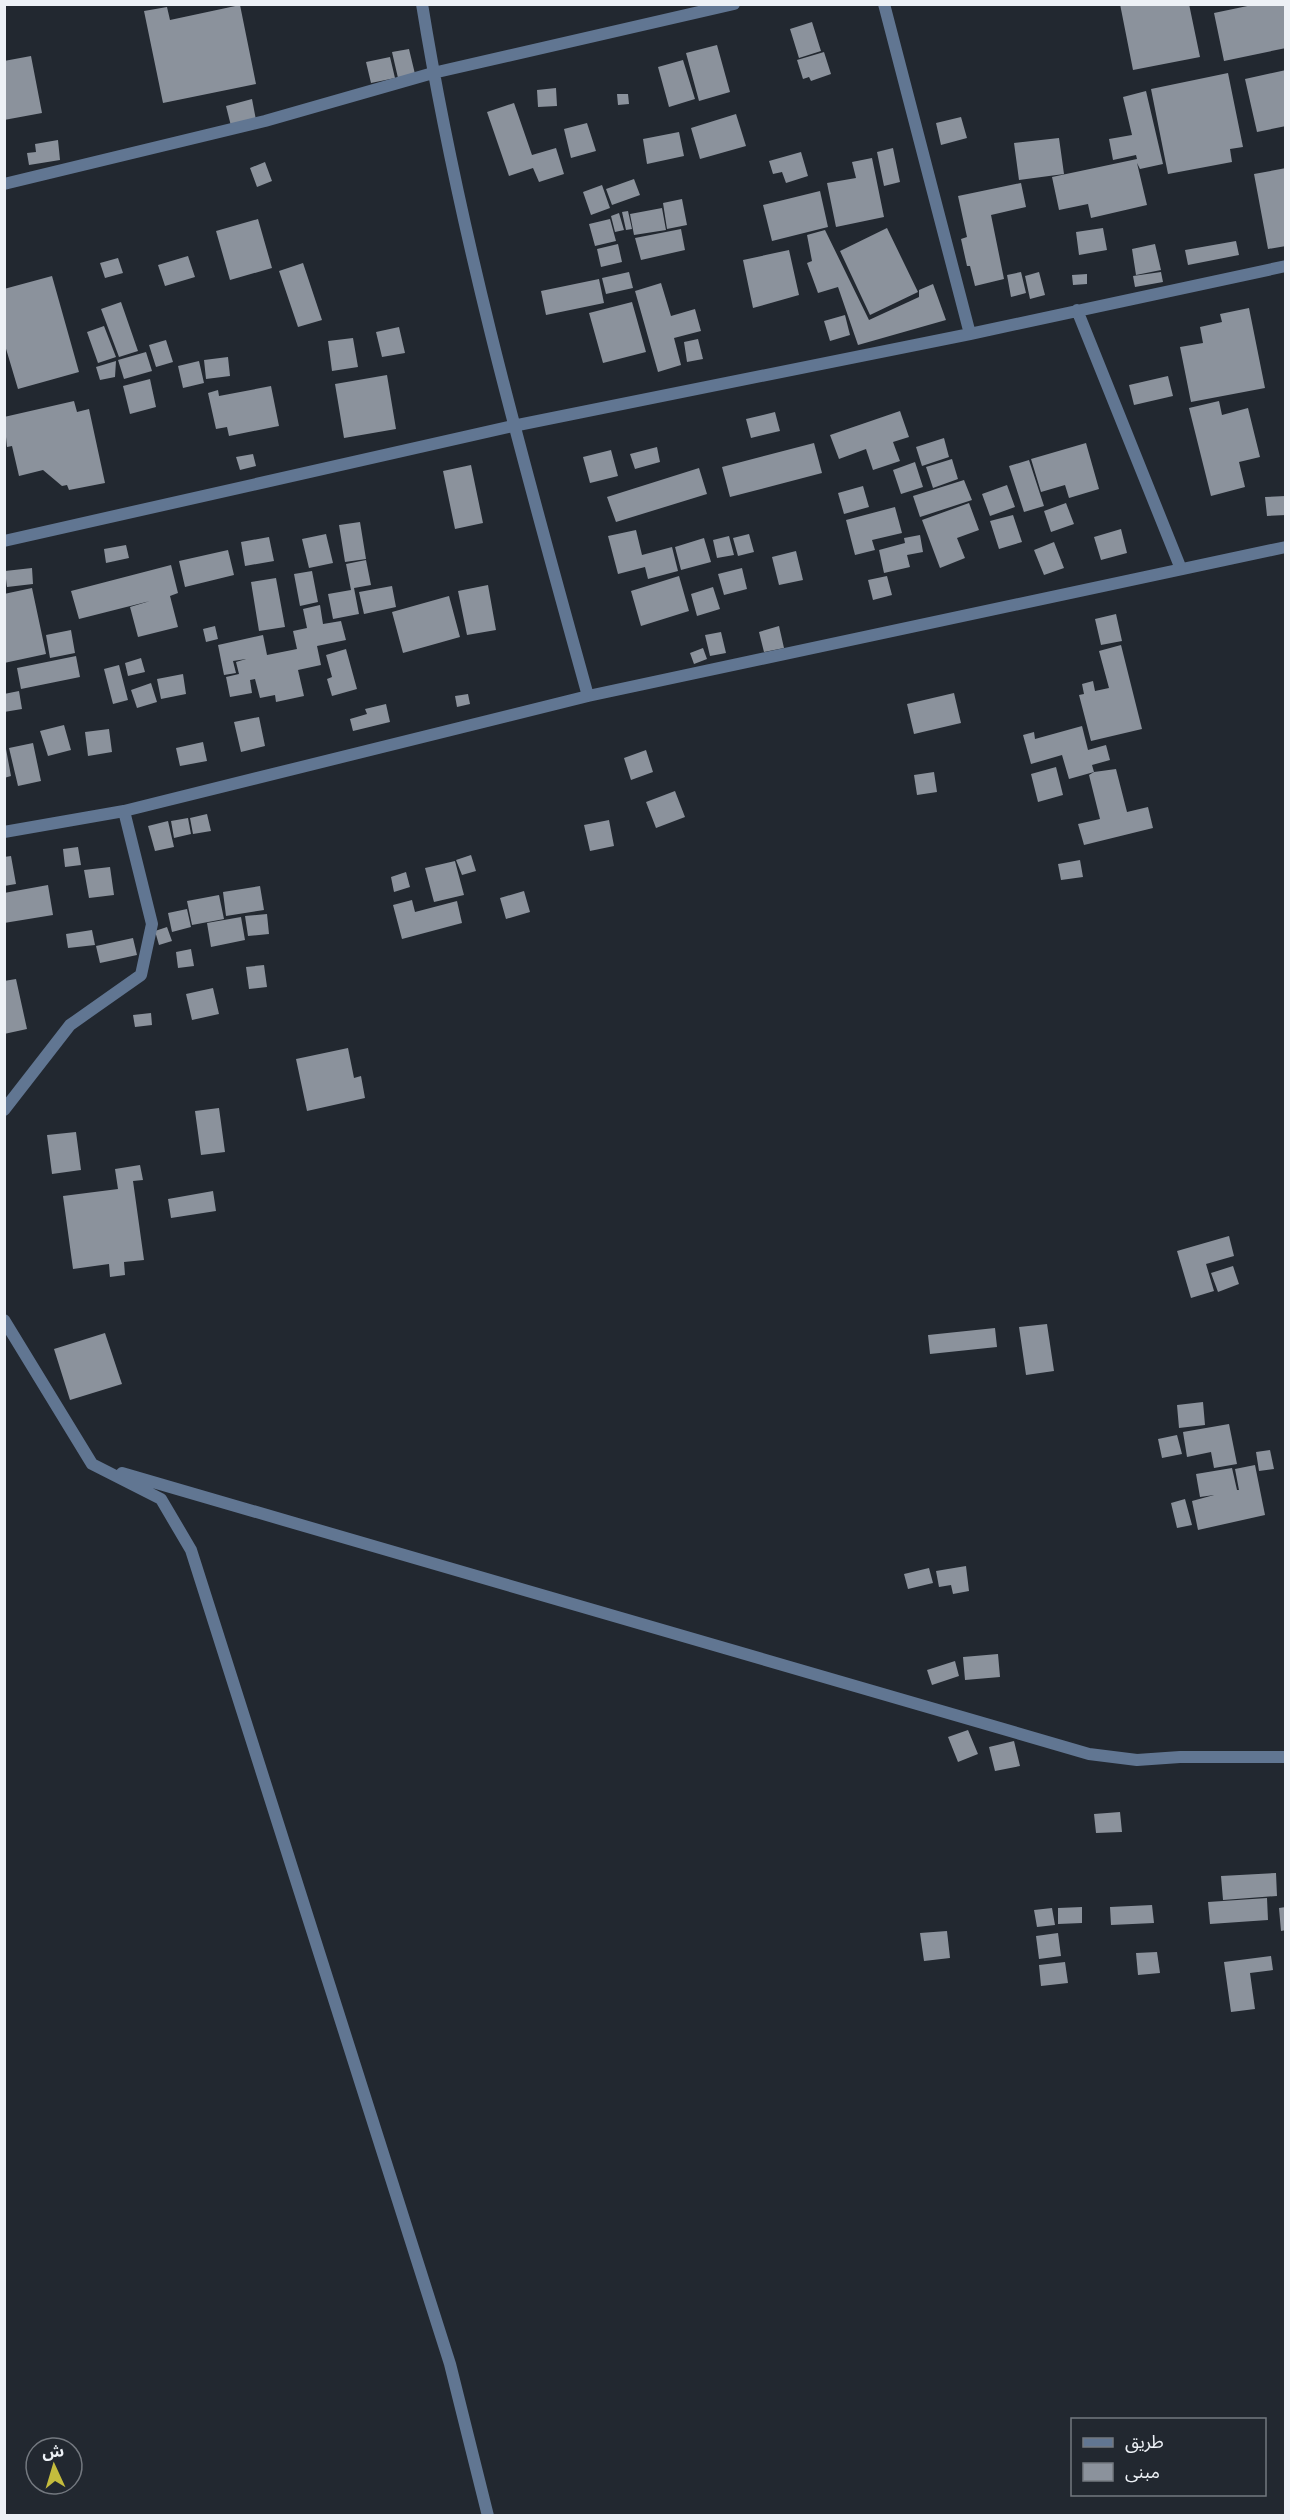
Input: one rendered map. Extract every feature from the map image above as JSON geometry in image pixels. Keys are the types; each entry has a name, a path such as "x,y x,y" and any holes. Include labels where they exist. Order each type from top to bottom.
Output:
{"street":[{"path":"423,4 433,73 513,426 588,696"},
{"path":"4,184 265,121 433,73 734,4"},
{"path":"884,4 970,334"},
{"path":"4,541 513,426 970,334 1077,309 1286,266"},
{"path":"1077,309 1181,569"},
{"path":"4,832 124,811 588,696 1286,547"},
{"path":"4,1110 70,1025 141,975 152,924 124,811"},
{"path":"4,1320 92,1464 161,1499 191,1550 450,2364 488,2516"},
{"path":"92,1464 1089,1754 1137,1760 1180,1757 1286,1757"}],"building":[{"path":"1120,4 1189,4 1200,57 1133,70"},
{"path":"1257,4 1286,4 1286,48 1224,61 1214,13"},
{"path":"240,5 256,84 163,103 144,11 167,7 170,20"},
{"path":"812,22 821,51 799,58 790,29"},
{"path":"717,45 730,92 699,101 686,53"},
{"path":"409,49 415,74 398,78 392,52"},
{"path":"824,52 831,74 811,81 809,77 803,79 797,60"},
{"path":"31,56 42,113 4,120 4,61"},
{"path":"390,57 395,78 371,83 366,62"},
{"path":"683,60 695,99 669,107 658,67"},
{"path":"1286,70 1286,126 1257,132 1245,79"},
{"path":"1228,73 1243,147 1230,149 1232,162 1168,174 1151,89"},
{"path":"556,88 557,106 538,107 537,90"},
{"path":"1146,91 1163,164 1140,169 1137,163 1147,205 1091,218 1088,204 1059,210 1052,177 1137,159 1136,155 1113,160 1109,139 1132,135 1123,97"},
{"path":"617,94 628,94 629,104 618,105"},
{"path":"252,99 256,120 231,126 226,106"},
{"path":"514,103 532,155 556,148 564,174 539,182 533,168 509,176 487,112"},
{"path":"736,114 746,146 700,159 691,128"},
{"path":"961,117 967,138 941,145 936,123"},
{"path":"587,123 596,151 571,158 564,129"},
{"path":"679,132 684,156 647,164 643,139"},
{"path":"1059,138 1064,174 1019,180 1014,143"},
{"path":"58,140 60,160 29,165 27,153 36,152 35,144"},
{"path":"893,148 900,182 884,186 877,152"},
{"path":"801,152 808,176 786,183 782,172 773,174 769,161"},
{"path":"872,158 884,217 836,227 827,183 856,178 852,162"},
{"path":"265,162 272,181 257,187 250,168"},
{"path":"1286,168 1286,246 1268,249 1254,174"},
{"path":"634,179 640,195 612,205 606,189"},
{"path":"1021,183 1026,207 991,215 1004,279 975,286 970,266 967,266 961,239 967,237 958,196"},
{"path":"602,185 610,208 591,215 583,192"},
{"path":"820,191 828,227 772,241 763,205"},
{"path":"682,199 687,225 667,229 663,203"},
{"path":"662,208 666,230 634,235 630,214"},
{"path":"628,211 632,229 626,230 622,212"},
{"path":"619,213 624,230 615,232 611,216"},
{"path":"258,219 272,268 230,280 216,231"},
{"path":"610,219 616,241 595,246 589,224"},
{"path":"887,228 918,292 870,315 840,251"},
{"path":"1103,228 1107,250 1079,255 1076,232"},
{"path":"681,229 685,250 641,260 635,238"},
{"path":"825,230 869,320 919,297 919,290 933,284 946,320 858,345 838,287 818,293 807,263 812,261 807,235"},
{"path":"1236,241 1239,255 1188,265 1185,250"},
{"path":"618,244 622,262 601,267 597,249"},
{"path":"1155,244 1161,270 1136,275 1132,249"},
{"path":"789,250 799,295 753,308 743,260"},
{"path":"188,256 195,277 165,286 158,265"},
{"path":"118,258 123,273 105,278 100,263"},
{"path":"303,263 322,320 298,327 279,271"},
{"path":"629,272 633,288 606,294 602,278"},
{"path":"1021,272 1026,293 1011,297 1007,275"},
{"path":"1039,272 1045,295 1030,299 1025,276"},
{"path":"1161,272 1163,282 1135,287 1133,276"},
{"path":"1087,274 1087,284 1073,285 1072,275"},
{"path":"52,276 79,372 18,389 4,342 4,289"},
{"path":"599,279 604,303 546,315 541,291"},
{"path":"661,283 671,316 695,309 701,331 674,338 681,365 658,372 635,291"},
{"path":"121,302 138,351 119,357 101,309"},
{"path":"632,302 646,352 603,363 589,313"},
{"path":"1249,308 1265,388 1191,402 1180,347 1203,343 1200,327 1222,322 1220,314"},
{"path":"845,315 850,335 830,341 824,321"},
{"path":"104,326 116,357 98,363 87,332"},
{"path":"399,327 405,353 382,357 376,332"},
{"path":"353,338 358,367 332,371 328,341"},
{"path":"698,339 703,359 687,362 684,342"},
{"path":"166,340 173,362 156,367 149,345"},
{"path":"146,352 152,371 124,379 118,360"},
{"path":"228,357 230,376 206,379 204,360"},
{"path":"116,361 115,377 100,380 96,367"},
{"path":"199,361 204,383 183,388 178,366"},
{"path":"387,375 396,429 344,438 335,384"},
{"path":"1168,376 1173,396 1134,405 1129,385"},
{"path":"150,379 156,407 130,414 123,386"},
{"path":"271,386 279,426 229,436 227,427 216,429 208,393 218,390 219,396"},
{"path":"74,401 77,412 89,409 105,483 69,490 67,485 62,486 43,470 19,476 12,446 7,447 4,417"},
{"path":"1219,401 1222,415 1248,408 1260,457 1239,462 1245,487 1211,496 1189,408"},
{"path":"900,411 909,437 893,442 900,461 873,470 866,449 839,459 830,435"},
{"path":"775,412 780,431 751,438 746,419"},
{"path":"944,438 949,457 922,466 916,447"},
{"path":"814,443 822,473 730,497 722,467"},
{"path":"1086,443 1099,489 1069,498 1065,485 1041,492 1031,459"},
{"path":"657,447 660,462 635,469 630,454"},
{"path":"611,450 618,476 590,483 583,457"},
{"path":"253,454 256,466 240,470 236,457"},
{"path":"952,459 958,479 933,488 926,467"},
{"path":"1029,460 1044,506 1024,512 1009,466"},
{"path":"915,462 923,487 901,494 893,470"},
{"path":"471,465 483,523 455,529 443,471"},
{"path":"699,468 707,494 616,522 607,497"},
{"path":"964,480 972,500 920,517 913,496"},
{"path":"1007,485 1015,507 990,516 982,494"},
{"path":"863,486 869,507 844,514 838,493"},
{"path":"1286,496 1286,515 1267,516 1265,497"},
{"path":"969,503 979,530 957,538 965,558 940,568 922,520"},
{"path":"1066,503 1074,524 1051,532 1044,511"},
{"path":"895,507 902,533 872,540 875,550 855,555 846,520"},
{"path":"1013,515 1022,542 999,549 990,521"},
{"path":"360,522 366,559 345,562 339,525"},
{"path":"1121,529 1127,553 1101,560 1094,537"},
{"path":"636,530 642,555 672,547 678,571 648,579 645,567 618,574 608,536"},
{"path":"326,534 333,563 309,568 302,539"},
{"path":"749,534 754,552 738,556 733,538"},
{"path":"920,535 923,552 907,555 910,567 884,573 879,550 905,543 904,538"},
{"path":"729,536 734,555 717,558 713,540"},
{"path":"269,537 274,561 245,566 241,542"},
{"path":"704,538 711,562 681,570 675,547"},
{"path":"1054,542 1064,568 1044,575 1034,550"},
{"path":"126,545 129,558 106,563 104,549"},
{"path":"228,550 234,575 185,587 179,561"},
{"path":"796,551 803,580 779,585 772,557"},
{"path":"366,560 371,585 354,588 359,614 333,619 328,594 351,590 346,564"},
{"path":"171,565 178,593 170,596 178,627 138,637 130,607 150,601 79,619 71,591"},
{"path":"32,568 33,584 7,587 5,571"},
{"path":"742,568 747,589 724,595 718,574"},
{"path":"312,571 318,602 300,606 294,574"},
{"path":"679,576 689,611 641,626 631,591"},
{"path":"887,576 892,595 873,600 868,580"},
{"path":"276,578 285,627 259,631 251,582"},
{"path":"488,585 496,630 467,635 458,591"},
{"path":"392,586 396,607 364,614 359,592"},
{"path":"713,587 720,609 697,616 691,594"},
{"path":"32,588 46,654 4,663 4,594"},
{"path":"449,596 460,637 403,653 392,612"},
{"path":"320,605 323,624 341,621 346,640 317,646 321,665 298,670 304,696 276,702 275,695 260,698 255,679 250,680 252,693 230,697 226,677 239,674 236,662 246,659 233,661 236,673 224,675 218,645 263,635 267,655 297,649 293,631 307,628 303,609"},
{"path":"1116,614 1122,641 1101,645 1095,619"},
{"path":"215,626 218,639 206,642 203,629"},
{"path":"779,626 784,648 764,652 759,632"},
{"path":"71,630 75,653 50,658 46,635"},
{"path":"721,632 726,653 710,656 705,635"},
{"path":"1121,645 1142,729 1091,741 1079,695 1084,694 1082,684 1093,681 1095,691 1109,688 1099,651"},
{"path":"703,648 707,659 694,664 690,653"},
{"path":"346,649 357,689 332,696 327,679 332,677 326,655"},
{"path":"76,656 80,677 21,689 17,668"},
{"path":"141,658 145,672 128,676 125,663"},
{"path":"119,665 128,700 113,704 104,669"},
{"path":"183,674 186,694 161,699 157,679"},
{"path":"151,683 157,702 137,708 131,690"},
{"path":"19,691 22,709 4,712 4,694"},
{"path":"954,693 961,723 914,734 907,704"},
{"path":"468,694 470,704 457,707 455,696"},
{"path":"386,704 390,722 353,731 350,719 367,714 365,709"},
{"path":"259,717 265,746 241,752 234,722"},
{"path":"64,725 71,750 48,756 40,731"},
{"path":"1082,726 1088,750 1106,745 1110,760 1092,765 1094,772 1069,779 1062,755 1031,764 1023,735 1034,732 1035,739"},
{"path":"109,729 112,752 88,756 85,732"},
{"path":"203,742 207,761 180,766 176,748"},
{"path":"33,743 41,781 18,786 9,748"},
{"path":"6,749 11,776 4,778 4,750"},
{"path":"646,750 653,772 631,780 624,758"},
{"path":"1056,767 1063,795 1038,802 1031,774"},
{"path":"1116,769 1127,812 1148,807 1153,828 1084,845 1078,824 1100,819 1089,775 1094,772"},
{"path":"934,772 937,792 917,795 914,775"},
{"path":"675,791 685,817 656,828 646,802"},
{"path":"207,814 211,831 193,834 190,818"},
{"path":"188,818 191,834 174,838 171,821"},
{"path":"609,820 614,846 590,851 584,825"},
{"path":"168,821 174,847 155,851 148,826"},
{"path":"78,847 81,865 65,867 63,849"},
{"path":"471,855 476,871 462,875 456,860"},
{"path":"11,856 16,884 4,886 4,857"},
{"path":"1080,860 1083,877 1061,880 1058,864"},
{"path":"455,861 464,895 434,902 425,868"},
{"path":"110,867 114,895 89,898 84,870"},
{"path":"406,872 410,887 394,892 391,877"},
{"path":"48,885 53,915 4,923 4,893"},
{"path":"260,886 264,910 226,916 223,892"},
{"path":"524,891 530,912 506,919 500,898"},
{"path":"219,895 224,919 192,925 187,901"},
{"path":"412,900 415,912 457,901 462,923 402,939 393,905"},
{"path":"187,909 191,927 172,932 168,913"},
{"path":"267,914 269,934 248,936 245,916"},
{"path":"241,917 245,940 211,947 207,923"},
{"path":"167,927 172,941 159,945 155,931"},
{"path":"92,930 95,945 68,948 66,934"},
{"path":"133,938 137,955 100,963 96,946"},
{"path":"191,949 194,966 178,968 176,952"},
{"path":"264,965 267,987 249,989 246,967"},
{"path":"16,979 27,1029 4,1034 4,981"},
{"path":"213,988 219,1014 192,1020 186,994"},
{"path":"151,1013 152,1025 135,1027 133,1015"},
{"path":"348,1048 354,1078 361,1076 365,1098 307,1111 296,1059"},
{"path":"219,1108 225,1152 201,1155 195,1111"},
{"path":"76,1132 81,1170 52,1174 47,1135"},
{"path":"140,1165 143,1180 133,1181 144,1260 124,1262 125,1275 110,1277 109,1264 73,1269 63,1196 118,1189 115,1169"},
{"path":"213,1191 216,1211 171,1218 168,1199"},
{"path":"1229,1236 1234,1256 1206,1264 1214,1291 1191,1298 1177,1251"},
{"path":"1233,1266 1239,1284 1218,1292 1211,1273"},
{"path":"1047,1324 1054,1371 1026,1375 1019,1327"},
{"path":"995,1328 997,1347 930,1354 928,1335"},
{"path":"105,1333 122,1384 70,1400 54,1349"},
{"path":"1203,1402 1205,1425 1179,1428 1177,1405"},
{"path":"1229,1424 1237,1464 1214,1468 1211,1452 1187,1457 1183,1432"},
{"path":"1177,1435 1182,1454 1162,1458 1158,1439"},
{"path":"1270,1450 1274,1469 1259,1471 1256,1452"},
{"path":"1255,1465 1265,1515 1198,1530 1192,1501 1214,1495 1200,1497 1196,1474 1232,1468 1237,1490 1239,1490 1235,1469"},
{"path":"1185,1499 1192,1525 1177,1528 1171,1503"},
{"path":"966,1566 969,1591 953,1594 951,1585 939,1587 936,1571"},
{"path":"929,1568 933,1583 908,1589 904,1574"},
{"path":"998,1654 1000,1677 965,1680 963,1657"},
{"path":"955,1661 959,1676 932,1685 927,1670"},
{"path":"968,1730 978,1754 958,1762 948,1737"},
{"path":"1014,1741 1020,1766 995,1771 989,1747"},
{"path":"1120,1812 1122,1832 1096,1833 1094,1814"},
{"path":"1276,1873 1277,1896 1223,1900 1221,1876"},
{"path":"1267,1898 1268,1920 1210,1924 1208,1902"},
{"path":"1152,1905 1154,1923 1111,1925 1110,1907"},
{"path":"1082,1907 1082,1923 1058,1924 1058,1908"},
{"path":"1286,1907 1286,1930 1281,1931 1279,1908"},
{"path":"1052,1908 1055,1925 1037,1927 1034,1910"},
{"path":"947,1931 950,1958 924,1961 920,1933"},
{"path":"1058,1933 1061,1956 1039,1959 1036,1936"},
{"path":"1157,1952 1160,1973 1138,1975 1136,1953"},
{"path":"1271,1956 1273,1970 1250,1973 1255,2009 1231,2012 1224,1962"},
{"path":"1065,1962 1068,1983 1041,1986 1039,1965"}]}
